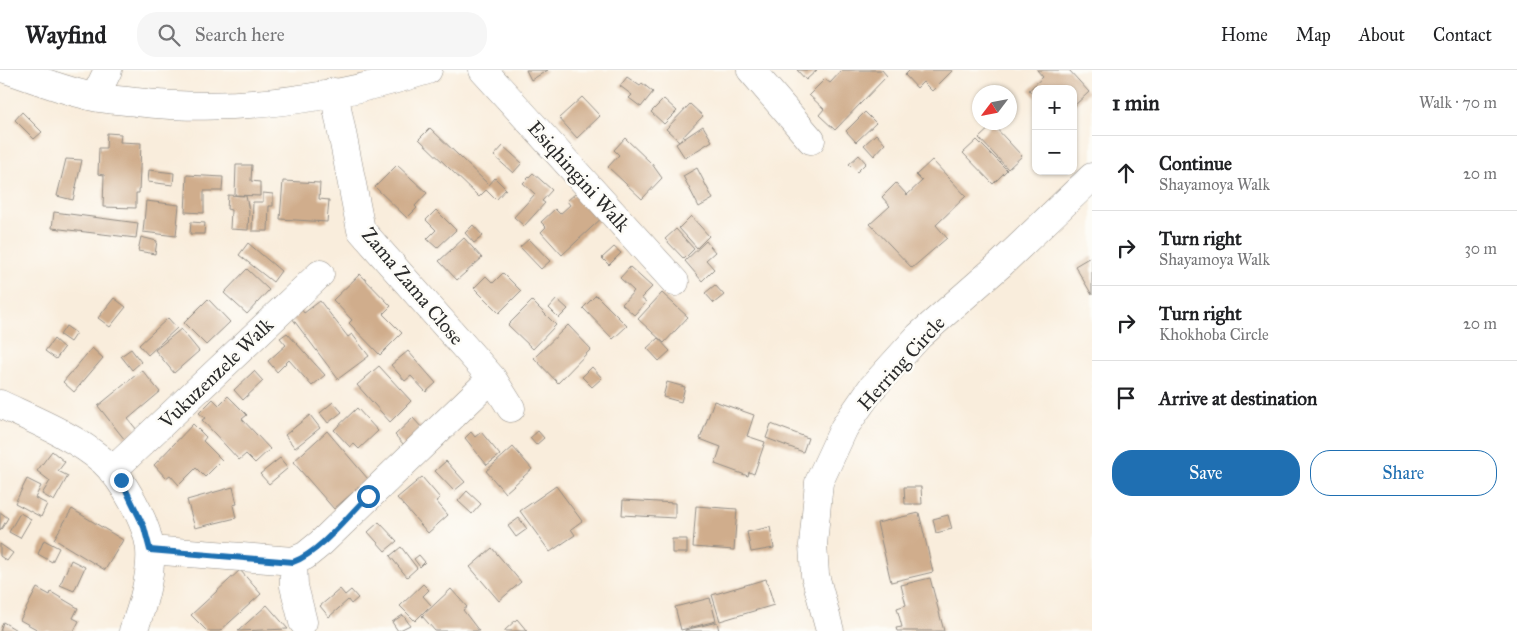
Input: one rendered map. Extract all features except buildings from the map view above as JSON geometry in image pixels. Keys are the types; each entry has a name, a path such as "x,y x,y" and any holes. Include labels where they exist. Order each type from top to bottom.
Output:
{"street":[{"path":"8,70 95,97 173,106 244,106 394,81 428,70"},
{"path":"95,97 108,70"},
{"name":"Esiqhingini Walk","path":"483,70 675,282"},
{"path":"751,70 811,140"},
{"name":"Zama Zama Close","path":"334,92 361,230 492,378 511,408"},
{"name":"Herring Circle","path":"830,631 815,575 813,545 819,482 844,428 871,389 919,336 1000,264 1092,177"},
{"name":"Vukuzenzele Walk","path":"112,471 320,274"},
{"path":"150,550 293,562 305,556 321,543 492,378"},
{"path":"0,404 82,446 121,480 144,527 150,550 143,606 133,631"},
{"path":"293,562 294,586 303,622"}],"route":[{"path":"121,480 144,527 150,550 293,562 305,556 321,543 368,496"}]}
